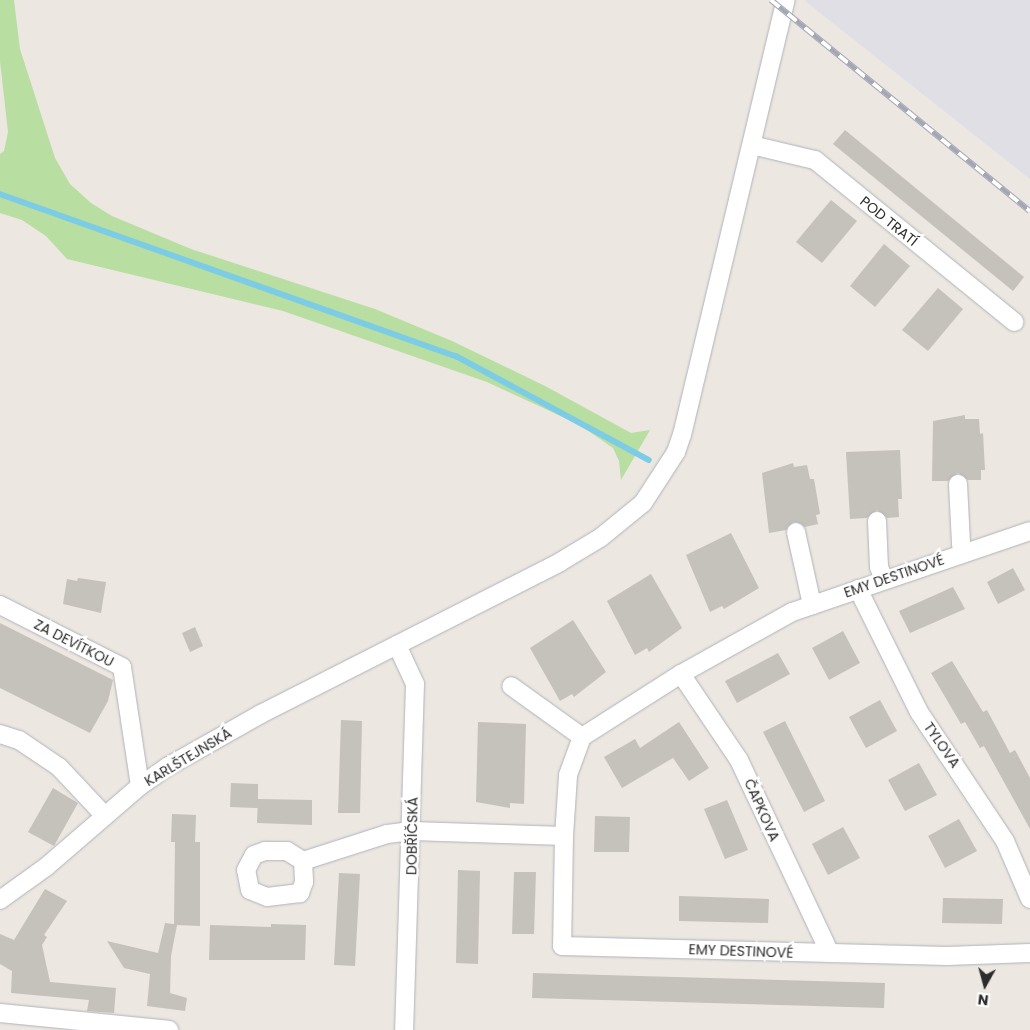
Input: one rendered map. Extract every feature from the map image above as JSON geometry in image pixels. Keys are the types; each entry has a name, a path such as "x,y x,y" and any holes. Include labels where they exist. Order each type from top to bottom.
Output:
{"street":[{"name":"KARLŠTEJNSKÁ","path":"0,900 46,868 140,786 169,766 261,714 600,538 643,503 676,452 682,435 786,0"},
{"name":"POD TRATÍ","path":"752,145 815,160 1014,322"},
{"path":"958,484 961,544 964,552"},
{"path":"877,521 879,567 884,580"},
{"name":"EMY DESTINOVÉ","path":"1030,531 792,612 681,674 582,738 568,775 564,836 562,946 947,956 1030,953"},
{"path":"796,532 812,605"},
{"name":"TYLOVA","path":"858,589 919,712 1005,841 1030,899"},
{"name":"ZA DEVÍTKOU","path":"0,605 122,667 140,786"},
{"name":"DOBŘÍČSKÁ","path":"396,645 415,684 412,831 404,1030"},
{"name":"ČAPKOVA","path":"681,674 739,760 830,953"},
{"path":"511,686 582,738"},
{"path":"0,734 19,740 59,767 105,816"},
{"path":"303,861 387,834 412,831 564,836"},
{"path":"0,1013 168,1030"}],"shaded area":[{"path":"1030,0 1030,179 805,1"}],"green space":[{"path":"0,0 14,0 20,49 55,158 70,184 91,203 112,216 191,249 375,309 452,341 547,387 631,433 650,430 621,480 619,461 613,448 580,425 487,382 283,311 67,259 46,236 22,220 0,213 0,154 4,151 8,132 0,61"}],"building":[{"path":"845,130 1024,277 1013,291 833,144"},
{"path":"831,200 857,221 822,263 796,242"},
{"path":"884,244 910,266 875,307 850,286"},
{"path":"938,288 963,309 928,351 902,330"},
{"path":"965,415 965,419 979,419 980,434 983,433 985,470 981,470 981,480 968,480 958,473 948,481 932,481 933,421"},
{"path":"900,450 902,499 898,499 899,517 887,518 877,510 867,518 850,519 846,452"},
{"path":"793,463 794,467 807,465 810,479 814,479 820,514 816,515 818,524 805,527 794,522 786,530 769,533 762,473"},
{"path":"731,533 759,588 724,609 722,606 710,612 686,555"},
{"path":"1013,568 1025,590 998,604 987,582"},
{"path":"651,574 682,628 649,652 647,648 635,655 607,601"},
{"path":"78,578 106,582 101,613 63,604 67,579 77,581"},
{"path":"953,587 965,609 910,633 899,611"},
{"path":"573,620 606,672 574,697 572,694 560,701 530,648"},
{"path":"0,623 113,680 108,701 90,733 0,688"},
{"path":"195,627 203,646 190,652 182,633"},
{"path":"843,631 860,663 829,680 812,648"},
{"path":"778,653 790,674 737,703 725,681"},
{"path":"952,661 983,712 987,710 1010,753 1015,750 1030,778 1030,829 984,746 980,748 965,722 961,724 931,673"},
{"path":"880,700 897,731 866,748 849,717"},
{"path":"341,720 362,721 360,813 338,813"},
{"path":"785,721 825,801 804,812 763,732"},
{"path":"478,722 526,724 524,804 510,803 510,808 476,802"},
{"path":"679,722 709,768 689,781 673,758 622,788 604,757 635,739 640,748"},
{"path":"919,763 937,795 905,811 888,780"},
{"path":"231,783 258,784 258,808 230,807"},
{"path":"53,788 78,803 54,846 28,832"},
{"path":"258,799 312,800 312,825 257,823"},
{"path":"727,800 748,850 725,859 704,809"},
{"path":"172,814 196,815 195,842 200,842 200,926 177,925 171,956 170,993 187,998 185,1011 147,1006 150,974 124,968 107,941 158,953 165,923 174,924 175,842 171,842"},
{"path":"595,816 630,817 629,852 594,852"},
{"path":"959,819 977,851 945,868 928,836"},
{"path":"843,827 860,858 828,875 812,844"},
{"path":"458,870 480,871 478,964 456,963"},
{"path":"514,872 536,872 534,934 512,934"},
{"path":"339,873 360,874 355,966 334,965"},
{"path":"45,889 67,901 44,935 47,937 42,945 50,982 116,988 114,1013 87,1011 89,1000 11,993 12,971 0,964 0,934 14,940"},
{"path":"679,896 769,899 768,923 679,921"},
{"path":"943,898 1003,899 1002,924 942,923"},
{"path":"271,924 306,925 305,960 209,960 210,925 271,927"},
{"path":"533,973 885,983 884,1008 532,998"}],"waterway":[{"path":"0,194 456,356 649,460"}],"railway":[{"path":"771,0 1030,211"}]}
